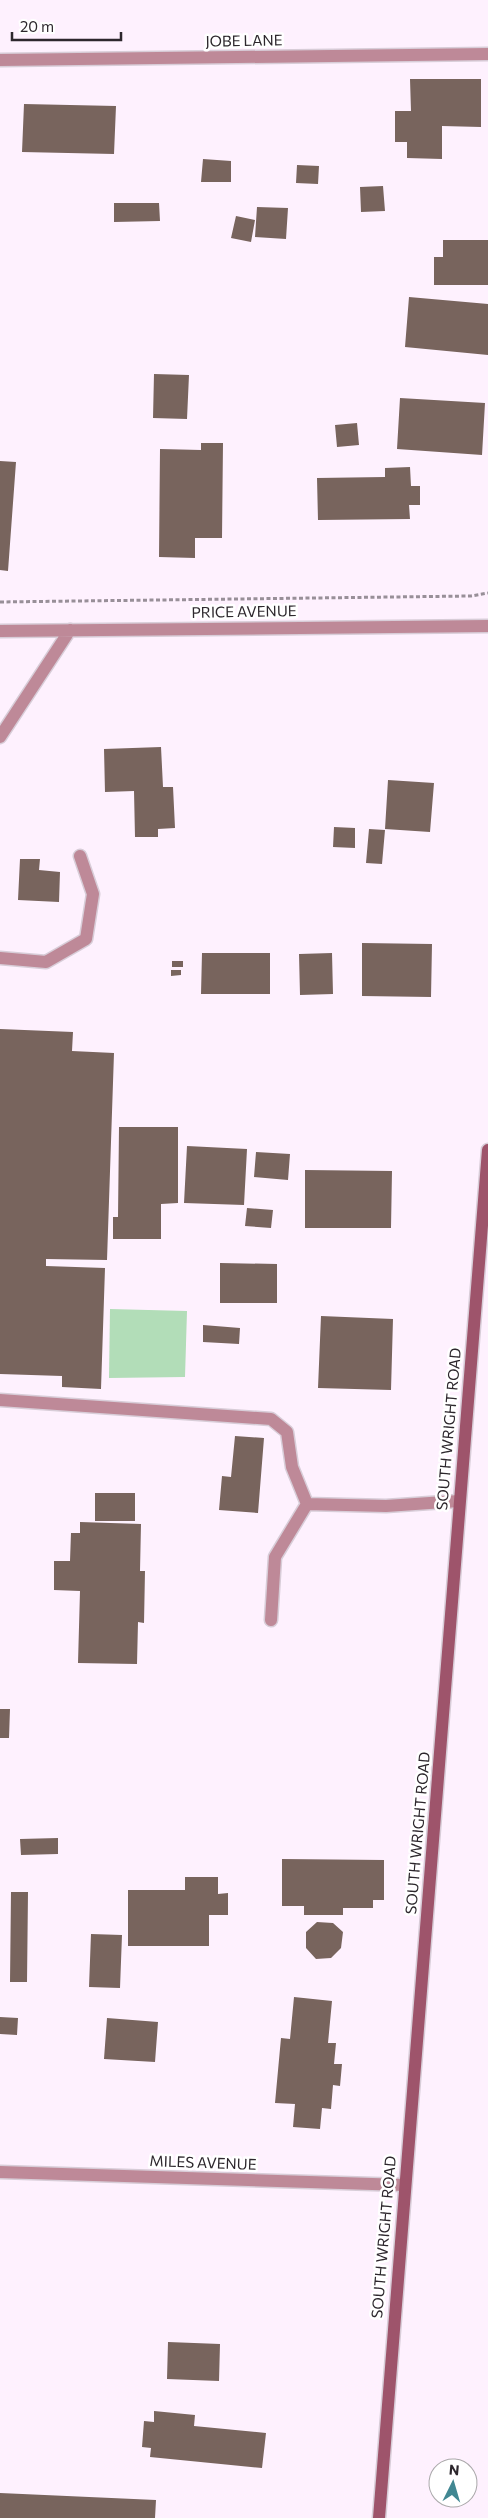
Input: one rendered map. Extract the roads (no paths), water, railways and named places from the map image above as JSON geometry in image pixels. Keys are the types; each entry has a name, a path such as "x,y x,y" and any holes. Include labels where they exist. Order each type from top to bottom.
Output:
{"main road":[{"name":"SOUTH WRIGHT ROAD","path":"379,2518 404,2185 434,1843 488,1150"}],"street":[{"name":"JOBE LANE","path":"0,60 488,54"},
{"name":"PRICE AVENUE","path":"0,631 488,626"},
{"path":"0,738 70,630"},
{"path":"0,958 46,962 86,939 93,894 80,856"},
{"path":"0,1400 271,1419 287,1432 292,1467 307,1504"},
{"path":"307,1504 386,1506 460,1500"},
{"path":"271,1620 275,1557 307,1504"},
{"name":"MILES AVENUE","path":"0,2172 404,2185"}]}
